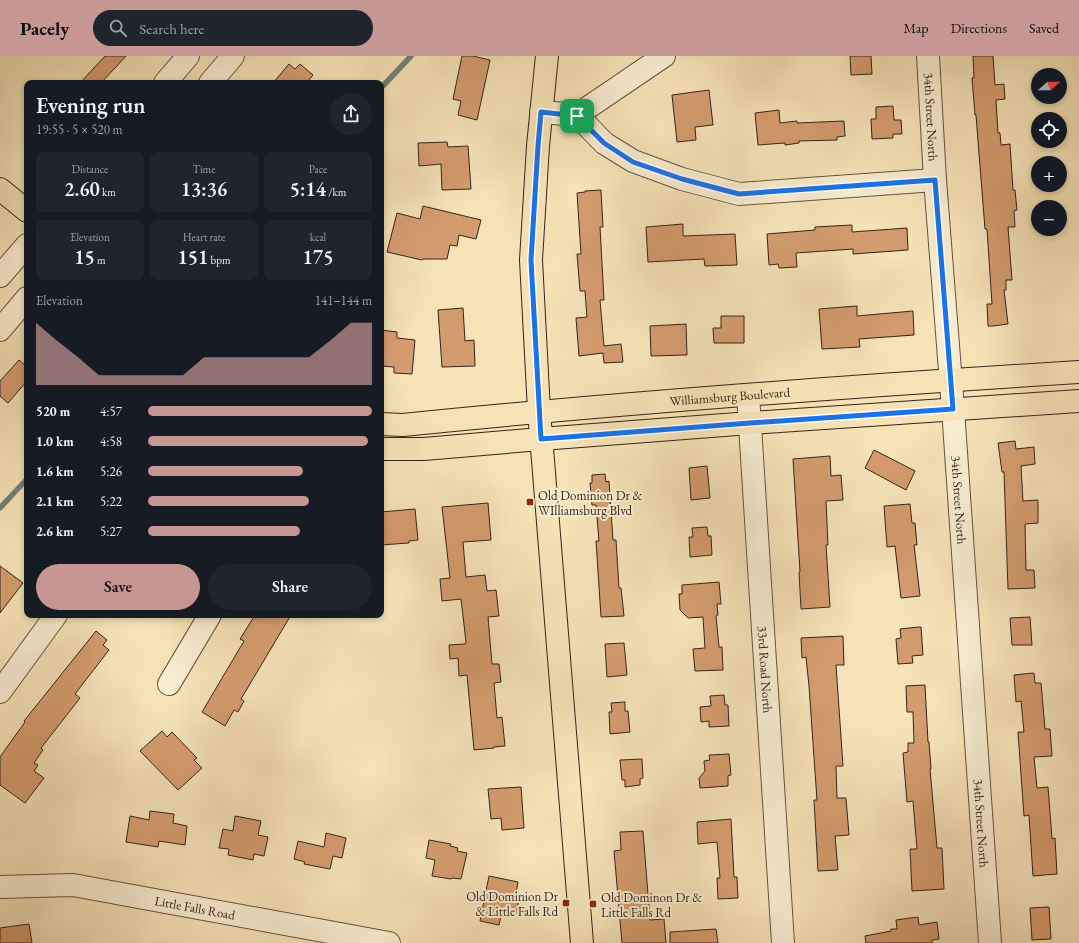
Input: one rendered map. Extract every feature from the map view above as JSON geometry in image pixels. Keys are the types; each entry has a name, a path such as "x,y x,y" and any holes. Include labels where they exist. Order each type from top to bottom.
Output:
{"main road":[{"path":"547,56 538,146 531,260 541,439 582,943"},
{"path":"0,189 24,209"},
{"name":"Williamsburg Boulevard","path":"384,424 403,425 539,411 951,380 1079,372"},
{"path":"384,449 424,449 750,423 1079,400"}],"street":[{"path":"168,80 188,56"},
{"path":"213,80 233,56"},
{"path":"577,116 664,56"},
{"name":"34th Street North","path":"928,56 935,180 951,380 990,943"},
{"path":"541,112 577,116 604,143 633,162 682,179 739,194 935,180"},
{"path":"0,276 24,248"},
{"path":"0,330 24,302"},
{"name":"33rd Road North","path":"748,395 783,943"},
{"path":"0,692 54,618"},
{"path":"169,684 208,618"},
{"name":"Little Falls Road","path":"0,887 73,885 389,943"}],"building":[{"path":"105,56 126,56 104,80 83,80"},
{"path":"462,56 473,56 490,60 477,120 458,115 461,101 453,99"},
{"path":"850,56 871,56 872,74 851,75"},
{"path":"973,56 993,56 995,85 1004,84 1005,99 996,100 998,133 1000,133 1001,145 1010,144 1013,190 1015,190 1017,210 1014,211 1015,227 1008,227 1012,280 1006,280 1006,290 1004,290 1008,324 993,326 988,326 987,304 992,304 987,229 985,229 972,78 974,78"},
{"path":"289,64 295,69 300,64 313,75 309,80 276,80"},
{"path":"709,90 713,125 695,127 696,140 677,142 672,95"},
{"path":"893,106 894,120 901,120 902,134 893,134 893,138 872,139 871,119 876,119 876,107"},
{"path":"779,110 780,123 797,121 797,123 844,121 845,136 837,137 837,140 799,141 799,143 785,145 785,143 758,145 755,113"},
{"path":"447,142 448,147 468,146 471,189 442,190 441,164 419,166 418,143"},
{"path":"601,190 603,227 600,227 604,300 600,300 604,346 621,344 623,362 604,363 603,353 579,356 576,318 587,317 585,291 580,291 577,254 581,254 577,193"},
{"path":"423,206 481,220 476,239 459,235 457,246 450,245 447,259 422,260 387,252 397,213 420,219"},
{"path":"683,224 683,236 735,234 737,265 705,266 704,259 648,262 646,227"},
{"path":"852,225 852,232 907,228 908,250 853,254 853,249 796,253 797,267 779,268 778,264 769,265 767,234 815,230 815,227"},
{"path":"857,306 857,316 913,311 914,335 859,339 860,347 822,349 819,309"},
{"path":"463,308 465,341 474,340 475,366 442,367 438,310"},
{"path":"721,316 744,316 744,343 714,343 713,328 721,328"},
{"path":"686,324 687,355 651,356 650,326"},
{"path":"384,330 397,332 397,338 415,340 412,374 394,373 394,367 384,366"},
{"path":"19,360 24,364 24,384 8,403 0,396 0,381"},
{"path":"1015,441 1016,449 1034,447 1035,464 1021,466 1023,501 1038,500 1038,523 1025,524 1026,570 1034,570 1035,588 1008,589 1004,472 1002,472 998,443"},
{"path":"874,450 915,471 906,490 865,468"},
{"path":"830,456 831,476 841,475 843,500 826,501 828,545 826,545 830,607 801,609 793,459"},
{"path":"707,466 710,498 691,500 689,468"},
{"path":"605,474 606,482 609,481 613,540 616,540 619,588 621,588 624,616 601,617 596,541 599,541 596,505 592,505 590,483 592,483 592,475"},
{"path":"488,503 491,540 463,542 466,577 485,575 487,591 496,590 499,616 488,617 492,664 499,664 501,682 494,683 497,718 502,717 505,746 474,750 467,675 459,676 458,658 450,659 449,645 465,644 466,642 461,599 442,601 440,579 450,578 442,507"},
{"path":"910,504 912,523 915,523 917,545 914,545 920,596 901,598 895,546 887,547 884,506"},
{"path":"415,509 418,540 409,541 409,543 384,545 384,512"},
{"path":"707,527 708,536 711,536 712,555 690,557 689,537 693,537 692,528"},
{"path":"0,566 23,583 0,613"},
{"path":"719,582 721,604 717,604 718,615 716,616 719,647 722,647 723,670 695,671 693,649 705,648 703,617 688,618 680,610 679,594 682,594 682,585"},
{"path":"1030,617 1032,645 1012,645 1010,618"},
{"path":"253,618 289,618 241,699 244,701 238,712 234,710 225,726 202,712 244,641 240,639"},
{"path":"921,627 923,655 912,656 913,663 898,664 896,639 901,638 900,629"},
{"path":"96,631 107,640 103,645 109,650 75,694 80,698 41,748 43,750 34,763 38,765 34,771 44,778 25,803 0,785 0,757 25,722 24,721"},
{"path":"843,636 844,665 836,665 843,766 836,766 837,798 846,798 849,835 835,836 838,870 818,871 814,800 817,800 809,686 806,657 802,658 801,638"},
{"path":"624,643 627,675 607,677 605,644"},
{"path":"1034,673 1035,683 1041,683 1045,729 1050,729 1052,756 1034,757 1037,788 1048,787 1052,839 1055,838 1057,874 1033,876 1029,815 1024,816 1018,732 1024,732 1021,701 1016,702 1014,675"},
{"path":"925,685 937,848 942,848 944,889 912,891 910,849 917,849 913,801 907,802 903,753 908,752 908,743 914,743 913,712 907,712 906,686"},
{"path":"724,695 725,705 728,705 729,726 709,727 709,721 701,722 700,707 711,706 710,696"},
{"path":"625,702 625,711 628,711 630,732 610,734 609,712 612,712 611,703"},
{"path":"162,731 167,737 172,732 197,758 194,760 202,768 178,790 140,751"},
{"path":"729,754 731,775 728,776 728,786 700,788 699,778 705,771 704,761 710,760 709,755"},
{"path":"642,759 643,778 640,779 640,785 625,787 625,780 622,780 620,760"},
{"path":"521,787 524,828 502,830 501,818 491,819 488,789"},
{"path":"150,811 174,814 173,823 187,826 185,845 159,841 158,847 126,842 130,816 149,820"},
{"path":"235,816 261,821 258,835 268,837 264,856 254,854 253,860 228,855 229,849 219,848 223,829 233,831"},
{"path":"731,819 734,877 737,877 738,898 718,899 717,878 720,878 717,842 698,844 697,822"},
{"path":"643,831 650,920 664,919 666,943 622,943 614,851 621,850 620,832"},
{"path":"326,833 346,838 342,858 333,856 330,869 304,864 305,862 294,859 298,841 324,847"},
{"path":"429,840 451,844 450,846 458,848 457,851 467,853 461,879 432,876 435,860 426,858"},
{"path":"489,876 518,882 516,893 520,894 516,914 502,912 499,925 480,921"},
{"path":"1049,907 1051,939 1032,940 1030,908"},
{"path":"918,917 919,925 937,922 939,939 932,940 932,943 866,943 865,936 891,931 891,929 897,929 896,920"},
{"path":"29,924 32,943 0,943 0,928"},
{"path":"716,929 718,943 670,943 670,932"}],"waterway":[{"path":"384,85 411,56"},
{"path":"0,508 24,482"}],"place":[{"name":"Old Dominion Dr & WIlliamsburg Blvd","path":"530,502"},
{"name":"Old Dominion Dr & Little Falls Rd","path":"566,903"},
{"name":"Old Dominon Dr & Little Falls Rd","path":"593,904"}],"route":[{"path":"541,112 577,116 604,143 633,162 682,179 739,194 935,180 953,409 541,439 531,260 541,112"}]}
